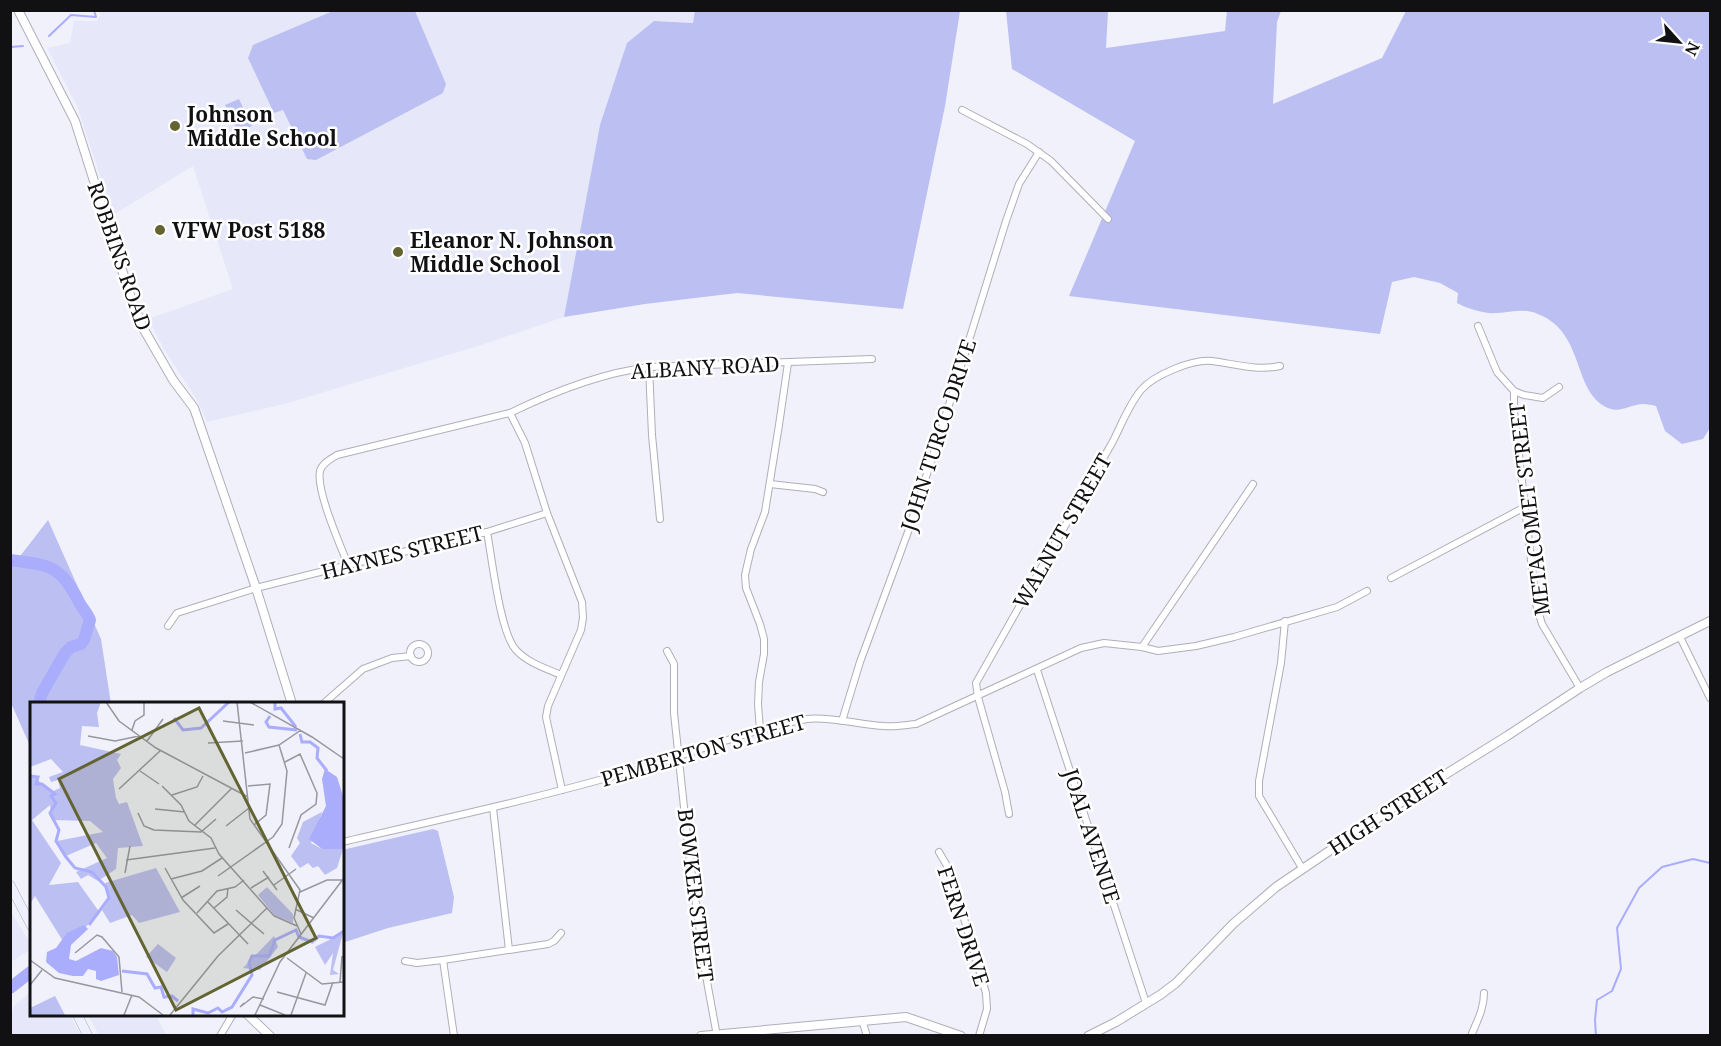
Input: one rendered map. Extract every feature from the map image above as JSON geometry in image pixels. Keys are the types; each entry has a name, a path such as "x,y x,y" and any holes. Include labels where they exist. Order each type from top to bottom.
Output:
{"main road":[{"path":"10,885 30,923"},
{"path":"78,1016 88,1035"}],"street":[{"name":"ROBBINS ROAD","path":"18,10 75,121 130,295 143,328 173,380 194,408 256,588 291,702"},
{"path":"962,110 1039,152 1051,161 1108,219"},
{"name":"JOHN TURCO DRIVE","path":"842,721 860,662 936,448 1018,184 1039,152"},
{"name":"METACOMET STREET","path":"1478,326 1497,372 1514,391 1543,398 1559,387"},
{"name":"ALBANY ROAD","path":"348,564 320,482 320,471 326,462 337,455 510,413 531,402 627,370 872,358"},
{"name":"WALNUT STREET","path":"1009,814 978,697 977,680 1140,392 1157,379 1185,364 1200,360 1267,369 1280,366"},
{"path":"760,730 758,704 764,639 746,588 745,575 765,512 788,363"},
{"path":"649,368 651,435 660,519"},
{"name":"METACOMET STREET","path":"1514,391 1514,411 1536,604 1542,624 1580,688"},
{"path":"510,413 525,442 547,513 582,602 581,630 548,706 546,717 562,790"},
{"path":"770,484 823,492"},
{"path":"1142,647 1253,484"},
{"path":"1391,579 1525,507"},
{"name":"HAYNES STREET","path":"168,626 177,613 256,588 487,532 547,513"},
{"path":"487,532 501,609 511,644 528,661 561,675"},
{"name":"PEMBERTON STREET","path":"344,842 562,790 760,730 815,718 886,727 916,724 1081,648 1104,644 1142,647 1158,651 1196,646 1337,608 1367,591"},
{"path":"1285,621 1282,654 1259,796 1302,868"},
{"name":"HIGH STREET","path":"1088,1035 1116,1022 1176,983 1233,924 1276,886 1302,868 1580,688 1607,672 1710,621"},
{"path":"1680,637 1710,698"},
{"name":"BOWKER STREET","path":"667,651 674,664 674,713 693,882 716,1035"},
{"path":"325,702 363,669 392,658 411,656"},
{"name":"JOAL AVENUE","path":"1037,670 1146,1003"},
{"path":"493,808 509,950"},
{"name":"FERN DRIVE","path":"939,852 950,871 986,993 987,1009 979,1035"},
{"path":"405,961 417,963 443,960 548,944 561,933"},
{"path":"443,960 454,1035"},
{"path":"1471,1035 1484,1004 1484,993"},
{"path":"220,1035 232,1016"},
{"path":"249,1016 270,1035"},
{"path":"701,1035 906,1017 961,1035"},
{"path":"862,1020 867,1035"}],"shaded area":[{"path":"695,10 960,11 945,106 903,309 737,293 564,317 600,125 627,43 654,21 693,23"},
{"name":"Eleanor N. Johnson Middle School","path":"99,11 695,11 693,23 654,21 600,125 564,317 478,346 284,404 207,422 197,400 164,349 148,319 233,289 193,166 113,215 77,106 47,48 70,43 74,21 97,21 101,15"},
{"path":"333,11 415,11 446,84 443,93 316,160 307,159 283,110 274,113 248,58 253,45"},
{"path":"1006,11 1108,11 1106,48 1225,31 1227,11 1281,11 1277,22 1273,104 1382,58 1406,11 1710,11 1710,428 1703,439 1682,444 1665,431 1656,406 1643,404 1611,409 1598,402 1590,391 1572,349 1554,323 1528,311 1492,313 1471,309 1457,303 1458,293 1440,283 1414,277 1392,282 1380,334 1069,296 1135,141 1012,69"},
{"path":"239,99 252,126 238,133 225,105"},
{"path":"48,520 101,639 111,702 30,702 30,746 11,703 11,568"},
{"path":"433,829 438,831 454,897 452,913 388,928 344,942 344,850"},
{"path":"11,912 30,943 30,950 11,962"},
{"path":"30,993 30,1016 71,1016 81,1035 11,1035 11,1013 15,1005"},
{"path":"89,1016 159,1016 158,1020 166,1035 99,1035"}],"waterway":[{"path":"49,36 71,15 96,17 94,10"},
{"path":"10,47 23,46"},
{"path":"10,560 43,565 58,573 65,579 90,620 84,640 65,653 42,693 40,702"},
{"path":"1596,1036 1597,1000 1612,991 1621,969 1617,928 1639,888 1662,867 1693,859 1710,863"},
{"path":"10,988 30,973"}],"place":[{"name":"Johnson Middle School","path":"175,126"},
{"name":"VFW Post 5188","path":"160,230"},
{"name":"Eleanor N. Johnson Middle School","path":"398,252"}]}
